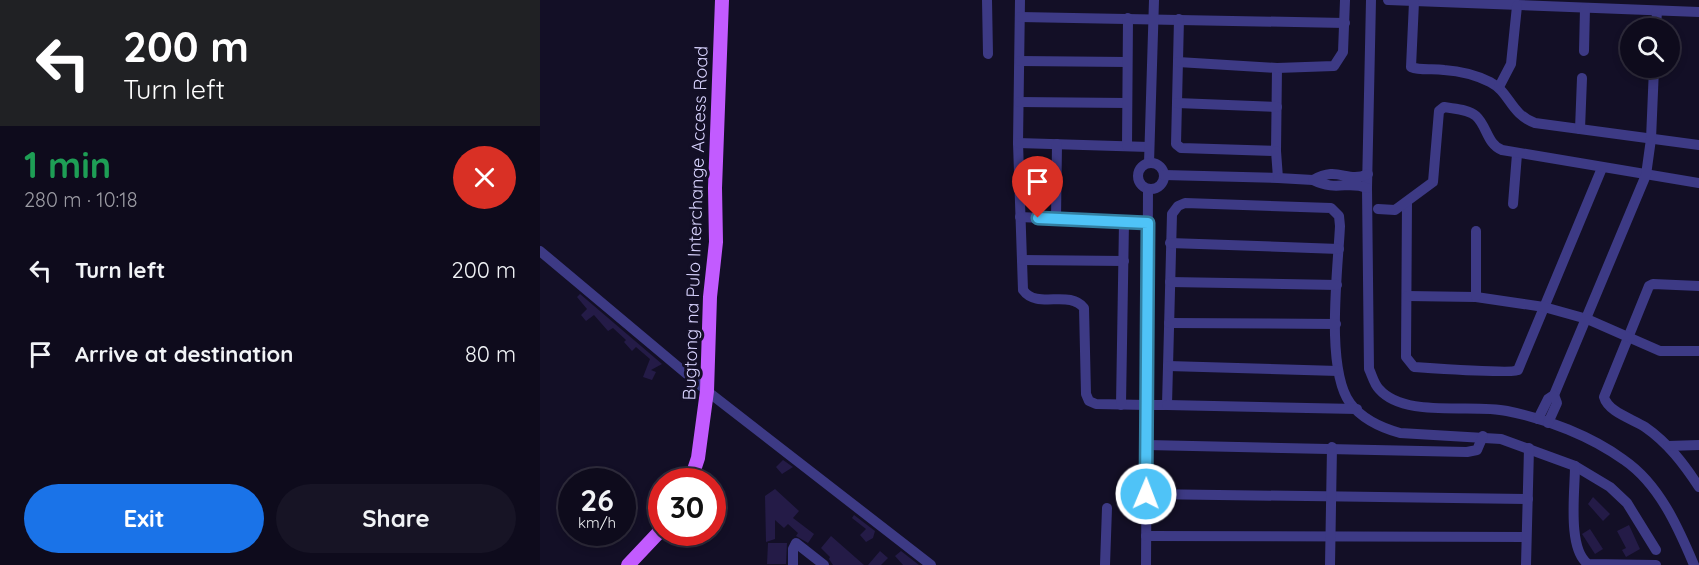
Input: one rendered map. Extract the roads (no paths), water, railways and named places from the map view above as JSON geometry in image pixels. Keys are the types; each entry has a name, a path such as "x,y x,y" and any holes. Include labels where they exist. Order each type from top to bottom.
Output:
{"main road":[{"name":"Bugtong na Pulo Interchange Access Road","path":"695,468 707,391 710,297 716,242 714,188 722,0"},
{"path":"628,565 648,544"}],"street":[{"path":"987,0 988,54"},
{"path":"1020,0 1018,143 1023,290 1032,298 1072,299 1084,308 1086,394 1089,401 1096,404 1121,405 1357,409"},
{"path":"1149,163 1154,0"},
{"path":"1178,62 1277,68 1334,66 1343,52 1346,0"},
{"path":"1371,0 1367,188 1368,369 1378,388 1390,398 1413,406 1503,410 1543,421 1587,439 1625,460 1645,479 1670,514 1694,565"},
{"path":"1388,0 1699,12"},
{"path":"1414,2 1411,67 1470,75 1499,87 1514,110 1525,119 1699,145"},
{"path":"1499,87 1511,64 1517,6"},
{"path":"1584,51 1585,8"},
{"path":"1657,11 1657,18"},
{"path":"1020,16 1345,23"},
{"path":"1127,146 1128,18"},
{"path":"1179,19 1176,144 1181,148 1276,151"},
{"path":"1020,61 1127,62"},
{"path":"1277,68 1278,178"},
{"path":"1580,129 1582,78"},
{"path":"1543,421 1548,399 1554,395 1587,320 1646,175 1651,139 1654,78"},
{"path":"1019,102 1127,103"},
{"path":"1177,103 1277,107"},
{"path":"1378,209 1395,210 1433,182 1439,111 1444,106 1473,114 1478,118 1496,147 1516,154 1699,183"},
{"path":"1018,143 1149,147"},
{"path":"1056,218 1057,144"},
{"path":"1512,204 1516,154"},
{"path":"1149,163 1160,167 1164,175 1160,186 1149,189 1142,185 1138,178 1142,167 1149,163"},
{"path":"1407,202 1406,357 1414,367 1515,373 1602,168"},
{"path":"1313,180 1333,172 1359,178 1368,174"},
{"path":"1164,175 1313,180 1333,188 1352,184 1367,188"},
{"path":"1146,565 1149,189"},
{"path":"1167,405 1170,243 1172,214 1178,206 1185,203 1324,207 1335,211 1339,216 1336,324 1338,371 1350,403 1384,429 1400,433 1483,436 1529,448 1575,466 1610,487 1627,502 1656,550"},
{"path":"1020,217 1148,223"},
{"path":"1121,405 1124,222"},
{"path":"1476,231 1476,297"},
{"path":"1170,243 1339,249"},
{"path":"540,251 707,391 931,565"},
{"path":"1022,260 1124,261"},
{"path":"1170,282 1338,285"},
{"path":"1699,286 1650,284 1604,397 1606,402 1645,427 1668,446 1699,487"},
{"path":"1407,296 1476,297 1544,307 1587,320 1660,351 1699,351"},
{"path":"1169,323 1336,324"},
{"path":"1168,366 1338,371"},
{"path":"1400,433 1400,450"},
{"path":"1147,445 1332,447 1467,452 1477,450 1483,436"},
{"path":"1668,446 1699,445"},
{"path":"1330,565 1332,447"},
{"path":"1526,565 1529,448"},
{"path":"1575,466 1575,540 1581,559 1588,564 1656,565"},
{"path":"1146,494 1528,499"},
{"path":"1105,565 1107,508"},
{"path":"1146,536 1526,537"},
{"path":"793,565 793,549 796,543 824,565"}]}
